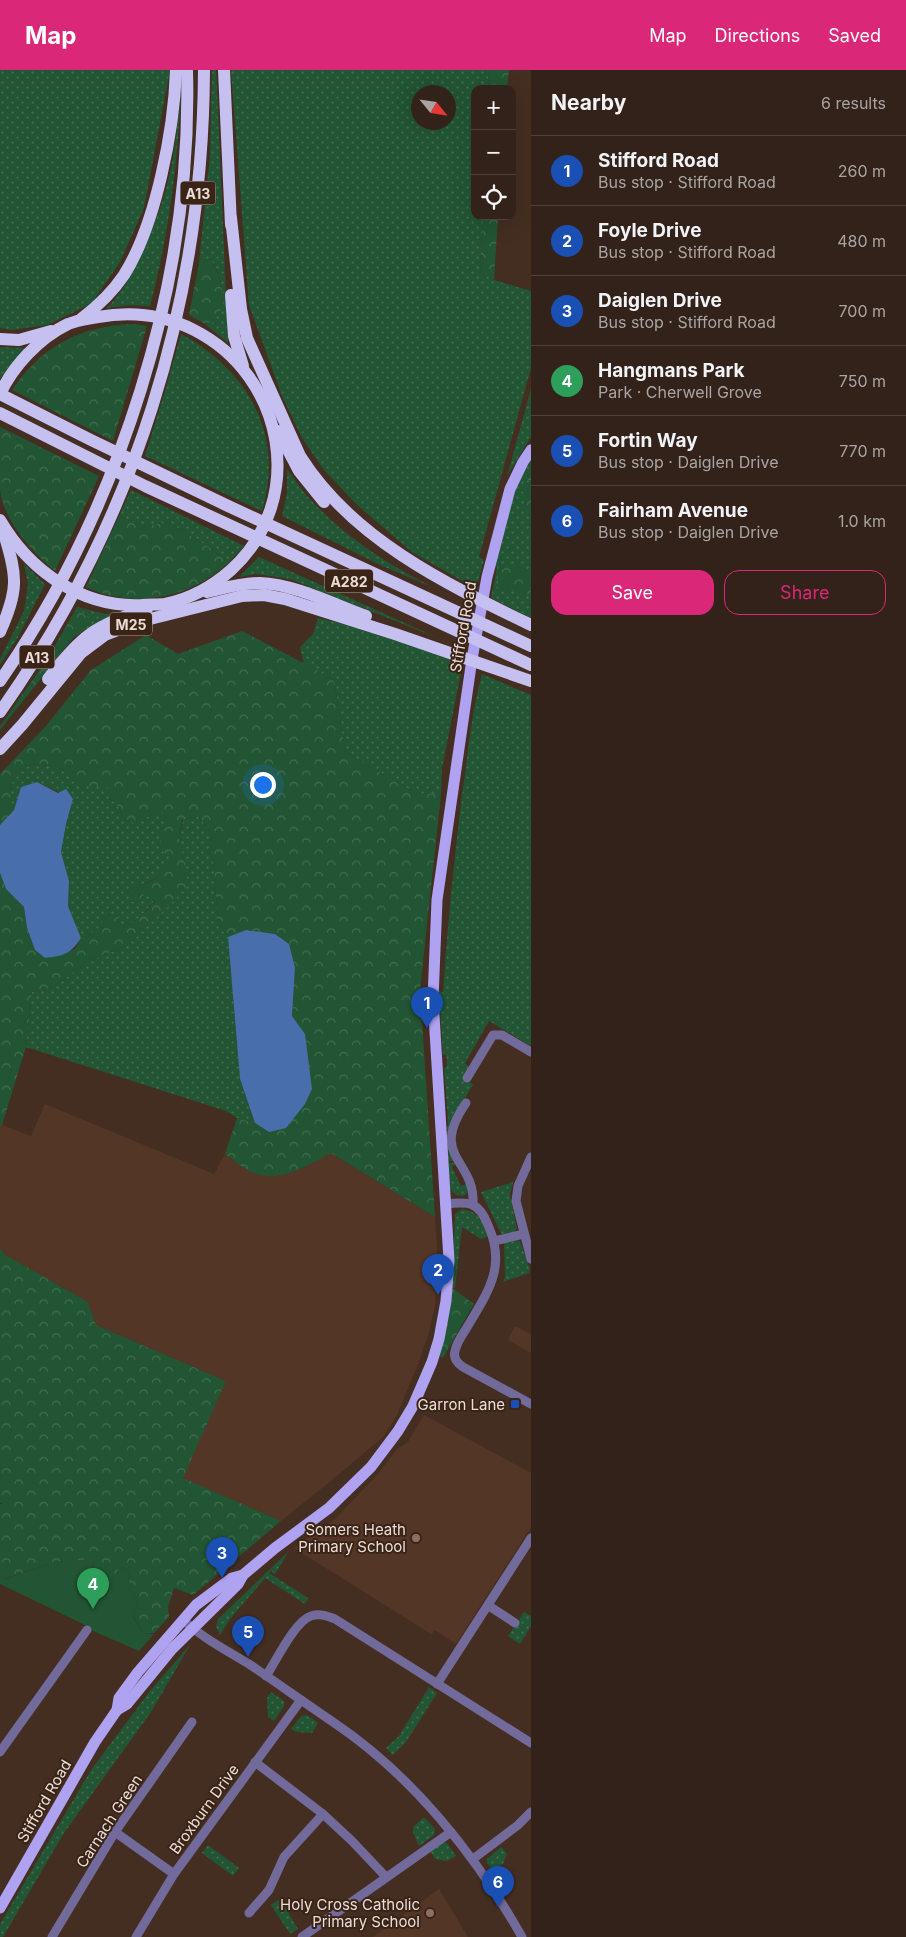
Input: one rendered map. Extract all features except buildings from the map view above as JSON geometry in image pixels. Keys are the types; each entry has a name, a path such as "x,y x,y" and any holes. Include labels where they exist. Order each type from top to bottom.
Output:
{"highway":[{"path":"79,320 107,298 123,276 136,252 149,218 162,169 170,128 176,70"},
{"name":"A13","path":"0,681 65,573 98,503 142,384 157,329 170,269 182,188 187,70"},
{"name":"A13","path":"0,712 35,660 80,582 114,511 159,389 174,334 192,244 199,187 203,129 204,70"},
{"path":"224,70 231,218 231,293 236,348 291,458 305,480 330,508 354,529 409,567 531,634"},
{"path":"231,218 241,309 247,338 300,456 312,474 336,502 359,523 391,547 468,595 531,625"},
{"path":"0,339 19,340 79,320 106,315 130,314 170,319 214,342 247,373"},
{"path":"66,325 44,340 27,355 2,390 91,440 217,501 531,646"},
{"path":"0,740 72,649 89,634 116,619 166,604 202,590 223,577 251,549 262,532 270,512 276,487 278,457 268,411"},
{"name":"A282","path":"0,413 145,486 531,666"},
{"path":"0,521 9,536 34,563 62,585 77,593 116,604 133,606 166,604"},
{"path":"0,521 13,562 15,578 12,602 0,632"},
{"path":"180,599 243,584 260,583 279,586 466,652 531,672"},
{"name":"M25","path":"0,749 81,653 105,635 126,625 242,596 264,595 285,599 395,634 531,681"}],"main road":[{"name":"Stifford Road","path":"0,1908 95,1742 117,1710 120,1698 134,1679 196,1605 232,1578 242,1575 345,1494 371,1467 406,1419 432,1362 444,1319 449,1260 435,1049 434,952 440,876 468,684 488,577 510,489 519,468 531,451"},
{"name":"Stifford Road","path":"117,1710 127,1704 172,1649 238,1584 242,1575"}],"street":[{"path":"467,1078 493,1035 502,1035 531,1052"},
{"path":"466,1103 452,1128 450,1142 473,1191 473,1205"},
{"path":"531,1158 517,1193 516,1201 531,1259"},
{"path":"446,1204 466,1203 482,1210 494,1242 496,1262 493,1280 486,1296 454,1354 457,1362 531,1404"},
{"path":"494,1242 524,1234"},
{"path":"437,1684 531,1538"},
{"path":"489,1606 515,1623"},
{"path":"266,1676 303,1620 312,1616 324,1615 335,1619 531,1743"},
{"path":"183,1620 193,1629 336,1723 383,1761 415,1791 452,1832 502,1902 522,1937"},
{"path":"0,1752 4,1736 87,1630"},
{"name":"Broxburn Drive","path":"136,1937 174,1874 301,1700"},
{"name":"Carnach Green","path":"52,1937 115,1832 192,1722"},
{"path":"255,1762 323,1814 386,1877"},
{"path":"473,1859 518,1825 531,1812"},
{"path":"249,1913 269,1890 284,1857 323,1814"},
{"path":"115,1832 174,1874"},
{"path":"302,1937 452,1832"}],"shaded area":[{"path":"45,1104 214,1174 225,1154 253,1173 303,1168 331,1153 435,1217 438,1264 435,1307 417,1367 397,1415 383,1437 281,1521 182,1478 226,1381 96,1325 88,1302 4,1254 0,1247 0,1126 2,1125 31,1136"},
{"path":"515,1326 531,1334 531,1353 508,1340"},
{"name":"Somers Heath Primary School","path":"424,1415 531,1473 531,1527 456,1644 435,1630 431,1634 294,1548 335,1519 378,1474 397,1449 408,1442"},
{"name":"Holy Cross Catholic Primary School","path":"439,1889 468,1937 373,1937"}],"green space":[{"path":"0,70 170,70 144,208 120,262 91,304 47,325 11,330 0,328"},
{"path":"212,70 216,70 228,343 205,324 212,323 219,313 222,306 223,293 219,275 210,259 199,263 210,155"},
{"path":"231,70 489,70 488,85 471,85 471,220 483,220 480,272 494,280 531,291 531,368 479,557 484,560 476,589 412,552 357,505 324,470 302,438 282,396 249,305"},
{"path":"489,70 509,70 507,85 488,85"},
{"path":"181,94 171,201 157,279 150,306 130,305 107,308 119,294 133,271 160,208 172,162"},
{"path":"483,220 498,220 494,280 480,272"},
{"path":"210,259 220,281 223,300 222,306 212,323 205,324 189,315 199,263"},
{"path":"133,324 147,326 113,441 12,390 36,361 64,341 96,329"},
{"path":"181,334 205,349 225,366 242,386 255,408 264,432 268,457 268,483 262,511 145,456"},
{"path":"0,347 25,348 0,379"},
{"path":"531,389 531,437 507,476"},
{"path":"0,427 99,476 55,571 28,545 6,512 0,489"},
{"path":"531,459 531,473 527,476 529,516 531,516 531,618 491,598 497,567 495,566 516,487"},
{"path":"287,469 302,490 321,511 350,536 398,568 432,587 380,565 282,516 287,493"},
{"path":"531,473 531,516 529,516 525,505 523,488 524,482"},
{"path":"131,490 244,546 230,561 219,556 212,549 168,522 143,527 119,516"},
{"path":"119,516 143,527 168,522 212,549 219,556 230,561 215,574 199,584 181,592 162,596 143,599 124,598 104,594 86,587"},
{"path":"259,557 438,638 290,579 256,574 239,577"},
{"path":"516,562 529,575 531,594 523,595 509,589 499,593 496,582 501,570"},
{"path":"24,564 45,584 17,639 0,665 0,659 24,611 28,585"},
{"path":"77,607 105,614 116,613 85,630 88,618"},
{"path":"77,607 88,618 85,630 73,638 0,730 0,726 48,658"},
{"path":"318,618 358,627 463,662 442,769 441,794 417,794 345,752 334,679 304,664 300,647 313,634"},
{"path":"242,631 334,679 345,752 417,794 441,794 420,990 435,1217 331,1153 294,1171 274,1176 264,1176 250,1172 225,1154 237,1118 255,1123 269,1132 305,1034 292,1016 295,968 275,934 246,930 228,937 218,921 211,833 198,816 182,820 179,841 188,885 167,908 126,946 87,962 53,987 32,992 26,1047 2,1125 0,1126 0,873 6,889 24,907 27,928 35,950 45,958 75,949 81,938 96,931 108,915 118,913 115,927 138,919 155,901 146,893 137,902 129,902 132,889 160,875 169,857 160,848 160,833 166,819 162,812 150,815 137,825 123,817 109,788 79,785 70,774 53,766 31,764 15,776 10,794 14,810 0,825 0,774 45,727 91,670 146,635 178,654"},
{"path":"482,674 531,695 531,1046 489,1021 465,1063 469,1070 465,1077 473,1085 460,1106 449,1132 455,1161 447,1161 448,1120 444,1068 447,1067 446,1055 443,1055 439,991 443,993 462,795 472,719"},
{"path":"31,764 53,766 110,788 123,817 162,812 166,819 160,833 167,847 169,863 162,873 132,889 137,902 146,893 155,900 134,922 115,927 118,914 108,915 96,931 81,938 68,906 69,881 61,852 73,799 37,782 21,788 14,810 10,799 12,782 17,774"},
{"path":"198,816 211,833 218,921 228,937 240,1079 255,1123 237,1118 226,1111 26,1047 32,992 53,987 87,962 126,946 185,863 179,841 183,820"},
{"path":"447,1163 456,1163 452,1167 461,1186 467,1184 468,1191 464,1196 456,1195 450,1189"},
{"path":"513,1182 510,1194 517,1229 513,1233 502,1235 481,1192"},
{"path":"462,1209 468,1210 480,1218 489,1236 481,1239 462,1227 455,1288 452,1288 455,1214"},
{"path":"514,1240 520,1241 530,1269 529,1273 503,1282 505,1277 504,1243"},
{"path":"0,1247 4,1254 88,1302 96,1325 226,1381 183,1478 281,1521 193,1595 174,1588 168,1607 169,1617 154,1633 143,1633 133,1616 138,1601 129,1584 128,1571 120,1567 111,1584 89,1579 94,1560 55,1562 4,1579 0,1575 0,1505 2,1503 0,1503"},
{"path":"452,1288 474,1304 443,1358 439,1356"},
{"path":"289,1551 275,1574 271,1571 269,1573 308,1598 305,1604 265,1578 230,1619 220,1635 216,1626 218,1619"},
{"path":"94,1559 89,1579 111,1584 120,1567 128,1571 129,1584 138,1601 133,1617 143,1633 154,1634 139,1651 93,1631 85,1625 0,1584 0,1575 5,1579 55,1562"},
{"path":"524,1612 531,1616 531,1626 520,1644 508,1636"},
{"path":"190,1645 151,1712 64,1833 3,1937 0,1937 0,1924 91,1770 150,1691"},
{"path":"429,1687 437,1693 406,1742 393,1755 386,1748 399,1736"},
{"path":"271,1692 284,1701 284,1706 274,1721 268,1717 267,1698"},
{"path":"307,1715 318,1723 312,1733 297,1732 291,1729 301,1716"},
{"path":"424,1817 435,1829 434,1835 419,1846 413,1833 413,1827"},
{"path":"442,1842 447,1843 456,1856 447,1861 435,1859 430,1851"},
{"path":"208,1845 239,1868 233,1876 202,1853"},
{"path":"501,1847 507,1854 503,1864 492,1869 487,1863 487,1859"},
{"path":"280,1899 298,1929 290,1934 271,1905"}],"water":[{"path":"37,782 58,793 66,789 73,799 61,852 69,881 68,906 81,938 70,951 45,958 35,950 27,928 24,907 6,889 0,873 0,825 14,810 21,787"},
{"path":"246,930 275,934 289,944 295,968 292,1016 305,1034 312,1089 305,1104 286,1128 269,1132 255,1123 240,1079 228,937"}],"place":[{"name":"Stifford Road","path":"427,1028"},
{"name":"Foyle Drive","path":"438,1295"},
{"name":"Garron Lane","path":"515,1404"},
{"name":"Somers Heath Primary School","path":"416,1538"},
{"name":"Daiglen Drive","path":"222,1578"},
{"name":"Hangmans Park","path":"93,1609"},
{"name":"Fortin Way","path":"248,1657"},
{"name":"Fairham Avenue","path":"498,1907"},
{"name":"Holy Cross Catholic Primary School","path":"430,1913"}]}
